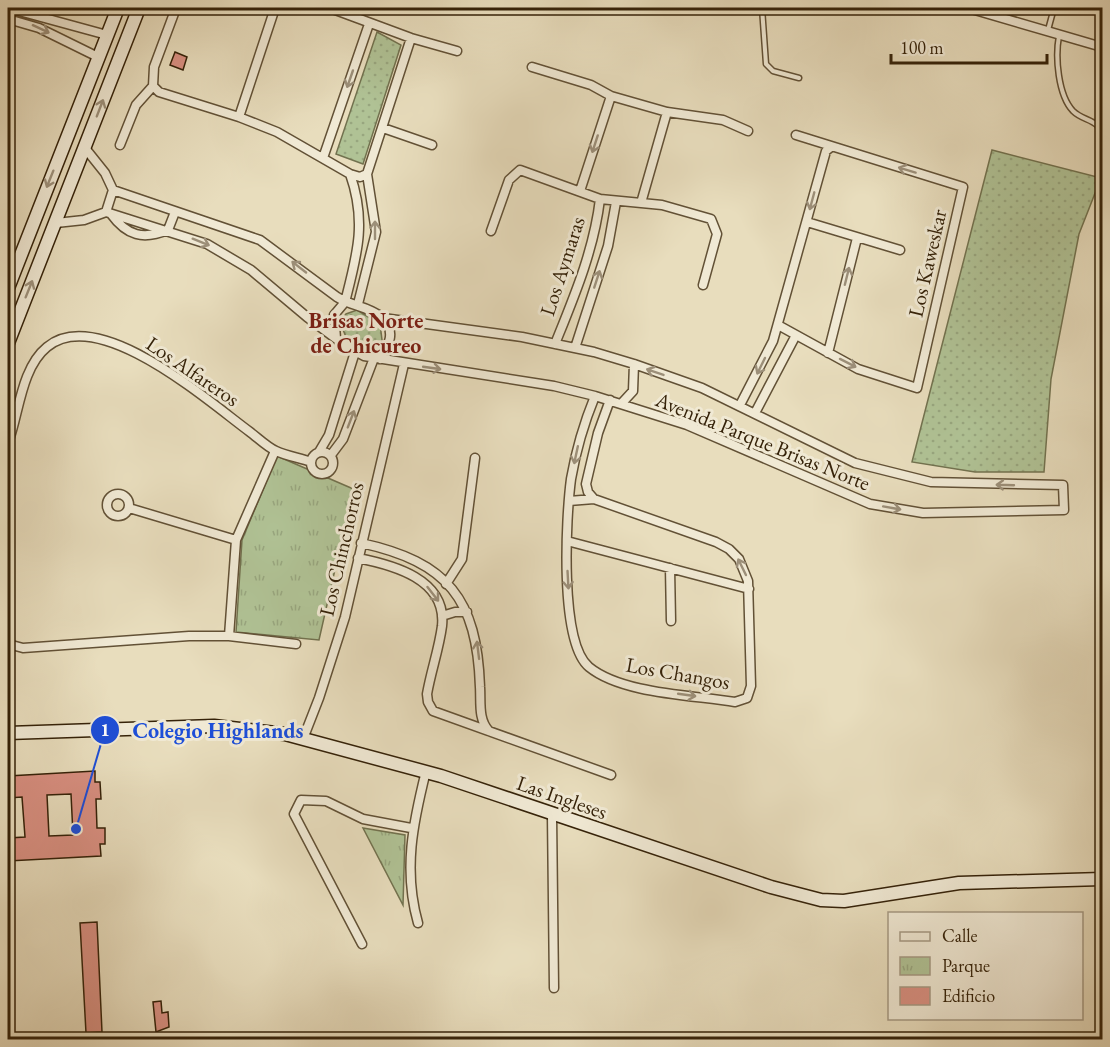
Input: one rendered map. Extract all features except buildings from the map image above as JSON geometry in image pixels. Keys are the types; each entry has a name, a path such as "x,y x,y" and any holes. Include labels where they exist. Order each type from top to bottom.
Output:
{"street":[{"path":"8,8 107,35"},
{"path":"8,288 118,8"},
{"path":"8,344 140,8"},
{"path":"120,145 136,105 153,86 154,67 176,8"},
{"path":"239,117 274,8"},
{"path":"330,8 369,24 457,51"},
{"path":"968,8 1102,47"},
{"path":"8,19 39,28 105,69 112,77"},
{"path":"323,158 369,24"},
{"path":"358,304 376,232 368,174 411,38"},
{"path":"532,67 591,85 611,96 667,112 723,120 748,131"},
{"path":"153,86 159,92 239,117 277,132 350,174 360,177 368,174"},
{"name":"Los Aymaras","path":"580,191 611,96"},
{"path":"641,203 667,112"},
{"path":"383,128 432,145"},
{"name":"Los Kaweskar","path":"778,325 858,369 917,388 963,187 796,135"},
{"path":"740,405 758,373 778,325 826,151 831,147"},
{"path":"56,223 84,220 108,213 113,190 105,172 85,148"},
{"name":"Los Aymaras","path":"491,231 509,180 520,170 600,199 662,205 711,219 717,234 703,285"},
{"path":"336,338 334,315 345,302 361,227 360,210 350,174"},
{"name":"Avenida Parque Brisas Norte","path":"108,213 207,244 251,270 355,352 377,359 554,386 610,400 687,425 870,504 923,513 1064,510 1063,485 931,482 855,463 740,405 702,388 634,364 555,344 383,318 358,304 345,302 260,240 113,190"},
{"name":"Los Aymaras","path":"555,344 587,261 597,223 600,199"},
{"name":"Los Aymaras","path":"575,348 608,246 616,202"},
{"path":"168,230 175,212"},
{"name":"Avenida Parque Brisas Norte","path":"108,213 119,225 136,235 153,236 168,230"},
{"name":"Los Kaweskar","path":"807,222 900,250"},
{"path":"828,353 857,238"},
{"path":"8,311 21,310"},
{"path":"355,352 329,435 311,462 315,472 326,474 333,466 331,455 343,439 377,359 390,339 388,324 383,318"},
{"path":"755,413 796,334"},
{"name":"Los Alfareros","path":"8,443 34,362 46,347 57,340 71,337 93,338 146,358 275,451 311,462"},
{"name":"Los Chinchorros","path":"303,739 336,647 404,364"},
{"path":"621,404 633,391 634,364"},
{"name":"Los Changos","path":"569,501 594,499 723,544 734,554 743,566 749,589 751,690 747,698 735,702 632,686 591,668 576,650 571,633 567,541 569,501 579,443 595,396"},
{"path":"594,499 588,492 586,484 598,433 610,400"},
{"path":"229,636 236,540 275,451"},
{"path":"319,452 331,455"},
{"path":"446,584 462,559 475,458"},
{"path":"129,508 236,540"},
{"path":"567,541 749,589"},
{"path":"361,543 415,561 446,584 467,612 477,640 481,708 483,723 489,732"},
{"path":"358,558 388,565 415,577 434,594 442,616 428,702 438,714 611,775"},
{"path":"670,568 671,621"},
{"path":"442,616 454,612 467,612"},
{"path":"8,644 23,648 229,636 296,644"},
{"path":"462,722 476,718 481,708"},
{"name":"Las Ingleses","path":"8,733 214,726 267,731 426,771 771,887 834,901 854,901 930,886 959,883 1102,879"},
{"path":"418,923 410,882 411,828 426,771"},
{"path":"362,944 294,814 301,800 326,801 363,819 411,828"},
{"path":"552,815 554,988"}],"lane":[{"path":"762,8 766,64 773,71 799,78"},
{"path":"1047,31 1054,8"},
{"path":"1059,34 1057,54 1066,101 1078,115 1098,126 1102,154"}],"green space":[{"path":"377,32 401,45 363,164 336,154"},
{"path":"992,150 1101,178 1079,234 1051,379 1044,472 975,472 912,462"},
{"path":"357,310 380,324 382,340 378,349 370,352 346,337 340,322 346,314"},
{"path":"277,456 358,491 336,565 319,640 236,632 242,540"},
{"path":"363,828 405,835 403,905"}],"place":[{"name":"Colegio Highlands","path":"76,829"}],"district":[{"name":"Brisas Norte de Chicureo","path":"366,332"}]}
